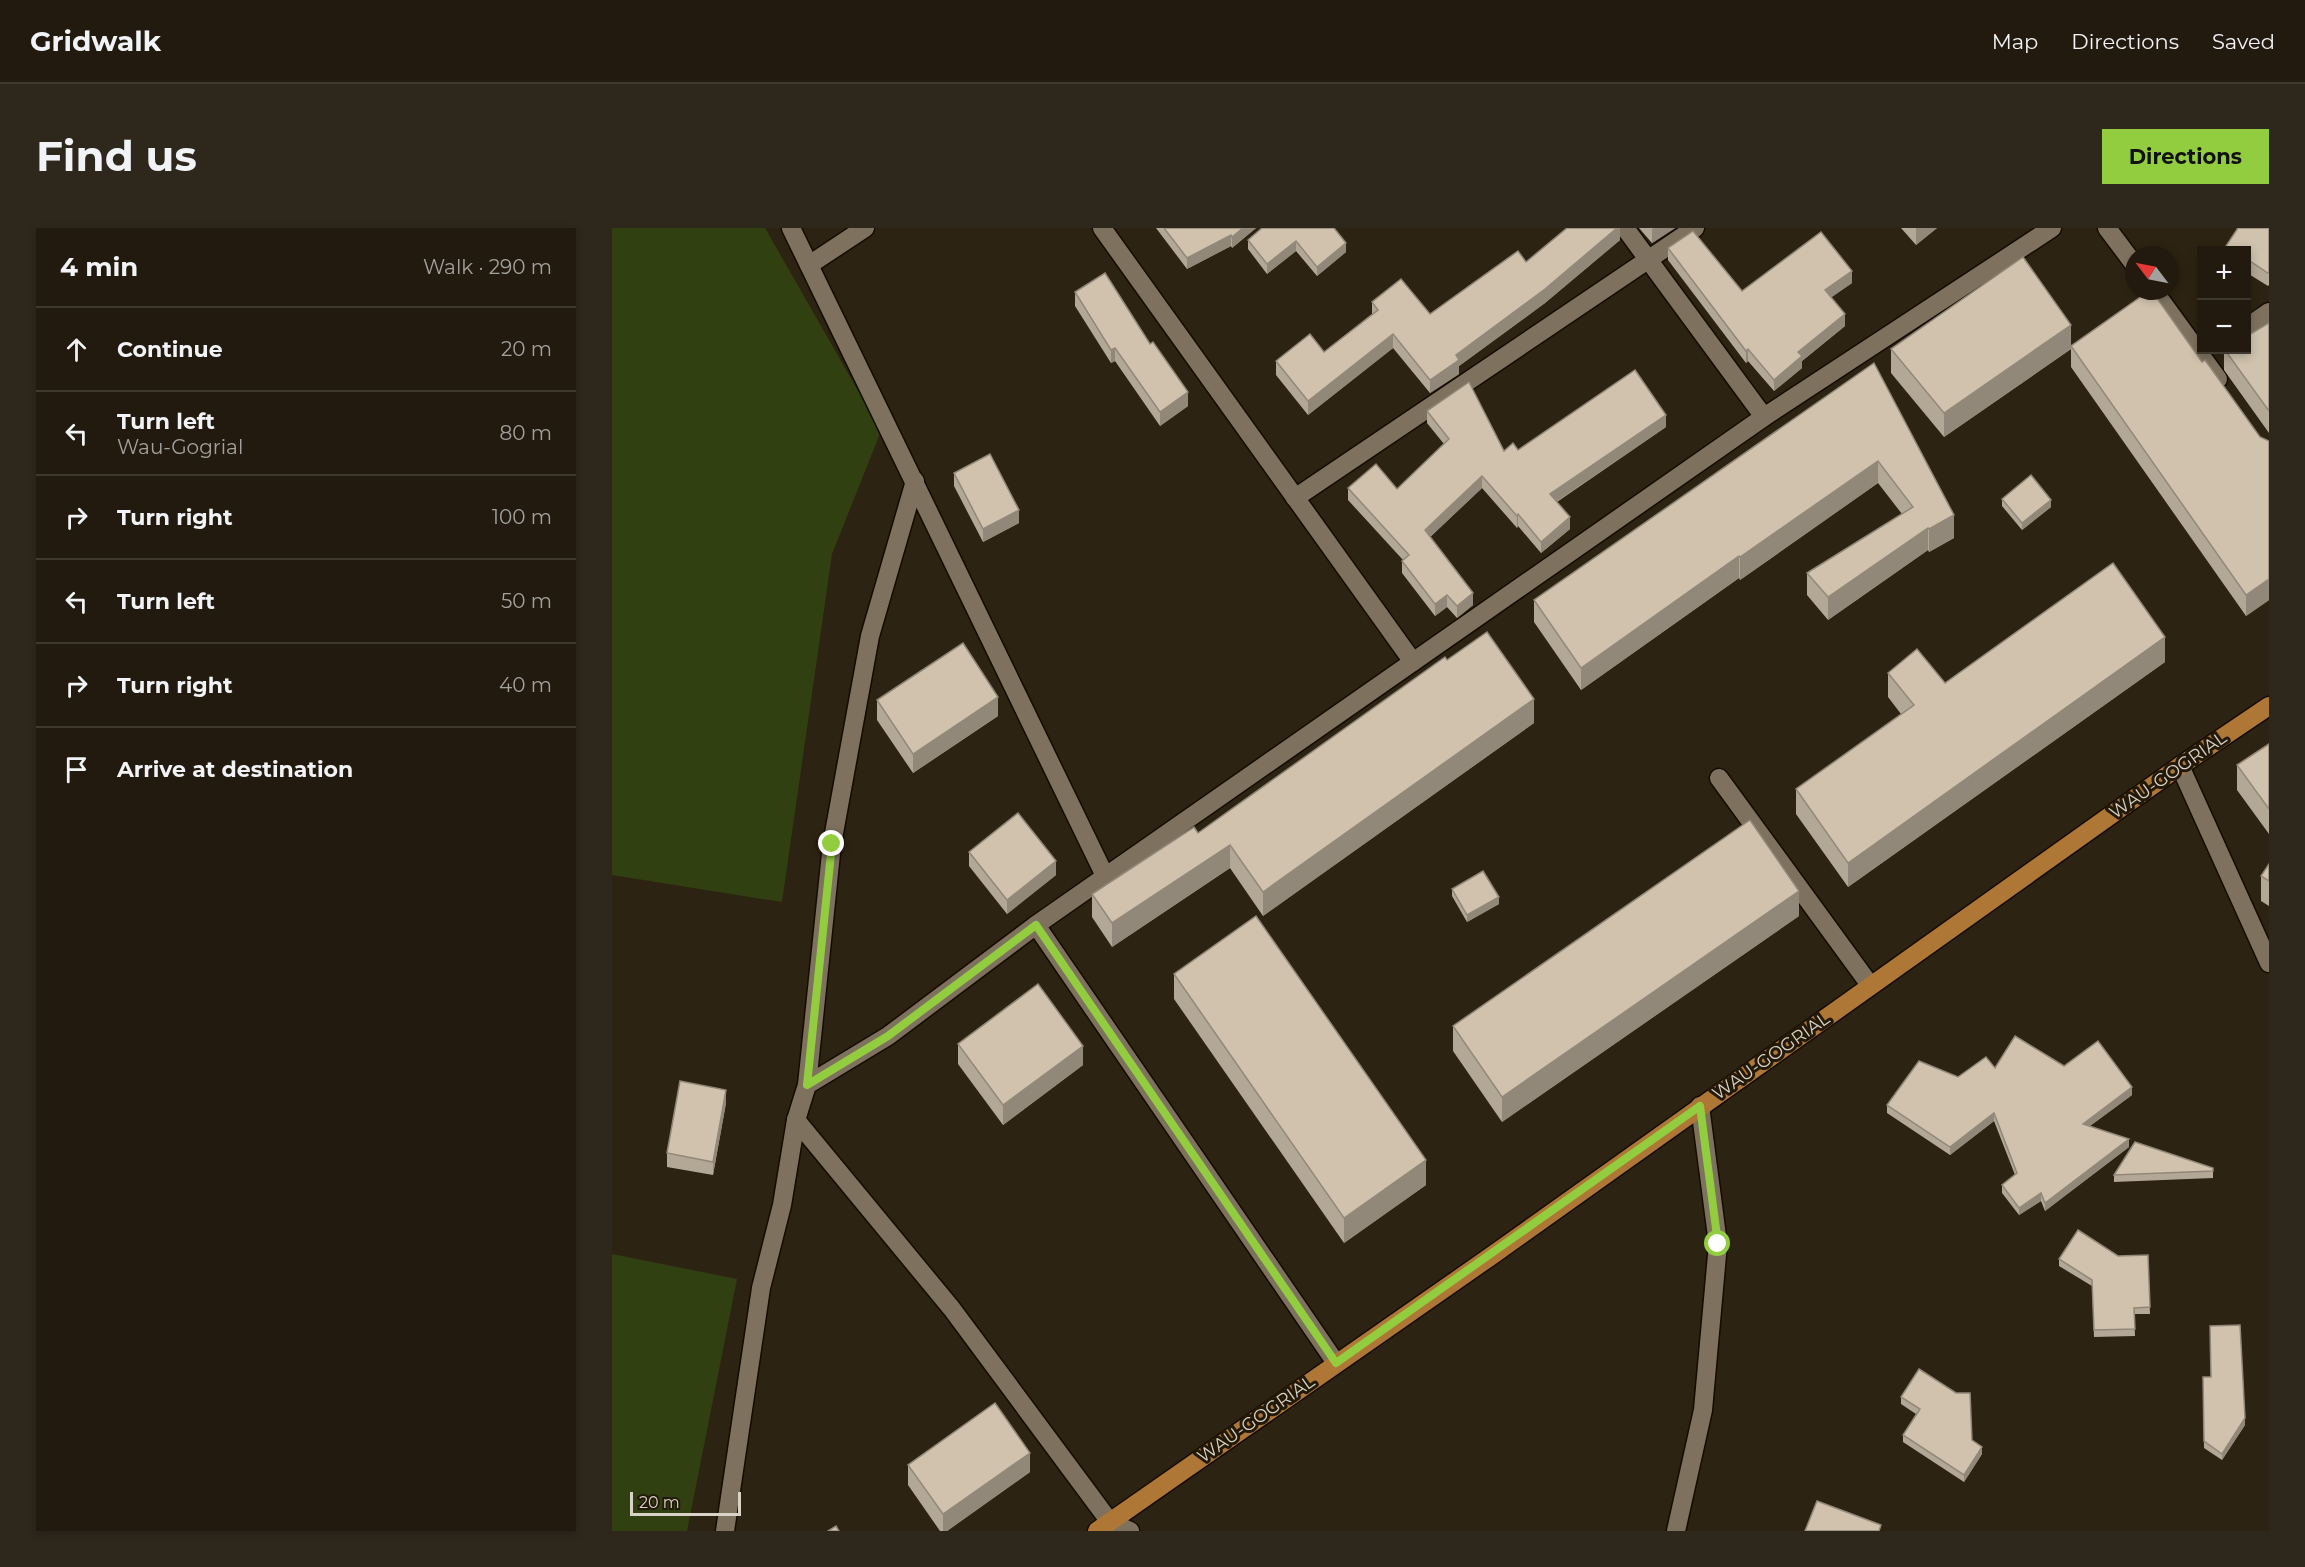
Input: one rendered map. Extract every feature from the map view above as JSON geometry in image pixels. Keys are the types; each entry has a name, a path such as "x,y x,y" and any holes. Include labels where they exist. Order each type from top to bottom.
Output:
{"main road":[{"name":"WAU-GOGRIAL","path":"1104,1526 2180,766 2269,706"}],"street":[{"path":"791,228 1106,878"},
{"path":"809,265 865,228"},
{"path":"1102,228 1413,662"},
{"path":"1625,228 1764,417"},
{"path":"1295,498 1695,228"},
{"path":"807,1085 888,1036 1036,925 1764,417 2052,228"},
{"path":"2107,228 2125,252"},
{"path":"2162,300 2197,340"},
{"path":"2251,325 2269,312"},
{"path":"2209,354 2229,396"},
{"path":"725,1531 761,1288 782,1205 796,1120 807,1085 832,844 870,636 915,481"},
{"path":"2180,766 2269,963"},
{"path":"1719,778 1870,986"},
{"path":"1036,925 1336,1363"},
{"path":"1676,1531 1702,1410 1718,1244 1700,1106"},
{"path":"796,1120 952,1309 1104,1526 1130,1531"}],"green space":[{"path":"612,228 765,228 881,431 832,554 782,902 612,875"},
{"path":"612,1254 737,1279 687,1531 612,1531"}],"building":[{"path":"1164,228 1243,228 1232,237 1231,235 1187,258"},
{"path":"1262,228 1334,228 1346,243 1317,267 1296,241 1267,264 1248,240"},
{"path":"1567,228 1617,228 1545,289 1456,355 1459,360 1430,380 1393,334 1308,401 1276,361 1310,334 1324,352 1378,310 1372,302 1401,279 1430,314 1518,251 1526,262"},
{"path":"2238,228 2269,228 2269,272 2251,262 2251,246 2226,246"},
{"path":"1693,231 1742,291 1821,232 1852,271 1825,290 1845,314 1798,352 1802,356 1774,380 1748,349 1746,351 1668,248"},
{"path":"2023,257 2071,325 1944,413 1891,349"},
{"path":"1105,273 1150,344 1153,342 1188,392 1160,412 1115,348 1111,350 1075,292"},
{"path":"2136,300 2158,300 2202,362 2205,360 2260,437 2269,441 2269,579 2246,595 2071,346"},
{"path":"2269,323 2269,411 2228,354 2251,354 2251,334"},
{"path":"1874,363 1954,515 1928,528 1828,597 1807,573 1913,507 1878,461 1581,668 1534,600"},
{"path":"1635,370 1666,415 1550,494 1570,517 1541,542 1482,476 1425,530 1473,593 1457,606 1447,595 1435,604 1402,561 1409,555 1348,488 1376,464 1397,489 1449,439 1427,411 1469,382 1504,451 1513,443 1518,450"},
{"path":"990,454 1019,510 983,529 954,473"},
{"path":"2031,475 2051,500 2022,523 2002,499"},
{"path":"2113,563 2165,637 1848,863 1796,789 1914,705 1888,673 1917,649 1945,683"},
{"path":"1487,632 1534,699 1263,892 1230,845 1112,923 1092,894 1194,827 1198,833 1445,657 1447,660"},
{"path":"963,643 998,697 913,754 877,700"},
{"path":"2269,744 2269,809 2237,765"},
{"path":"1018,813 1056,861 1007,900 969,852"},
{"path":"1750,820 1799,891 1502,1097 1453,1026"},
{"path":"2269,864 2269,881 2261,876"},
{"path":"1483,871 1499,897 1467,915 1452,889"},
{"path":"1256,916 1426,1160 1344,1218 1174,974"},
{"path":"1038,984 1083,1046 1003,1105 958,1044"},
{"path":"2015,1036 2064,1066 2098,1041 2132,1087 2083,1124 2129,1139 2045,1203 2041,1193 2019,1208 2002,1185 2017,1173 1994,1113 1950,1147 1887,1105 1919,1061 1958,1077 1986,1057 1995,1068"},
{"path":"680,1081 726,1090 713,1162 667,1153"},
{"path":"2135,1142 2213,1168 2213,1171 2114,1175"},
{"path":"2078,1230 2118,1256 2148,1255 2150,1307 2134,1308 2135,1329 2094,1330 2092,1280 2059,1259"},
{"path":"2240,1325 2245,1418 2222,1454 2204,1441 2203,1377 2211,1377 2210,1326"},
{"path":"1919,1369 1956,1393 1970,1393 1972,1440 1982,1447 1964,1475 1903,1435 1920,1409 1901,1397"},
{"path":"995,1403 1030,1453 943,1514 908,1465"},
{"path":"1817,1501 1881,1525 1879,1531 1805,1531"},
{"path":"836,1526 839,1531 828,1531"}],"route":[{"path":"832,844 807,1085 888,1036 1036,925 1336,1363 1494,1254 1700,1106 1718,1244"}]}
